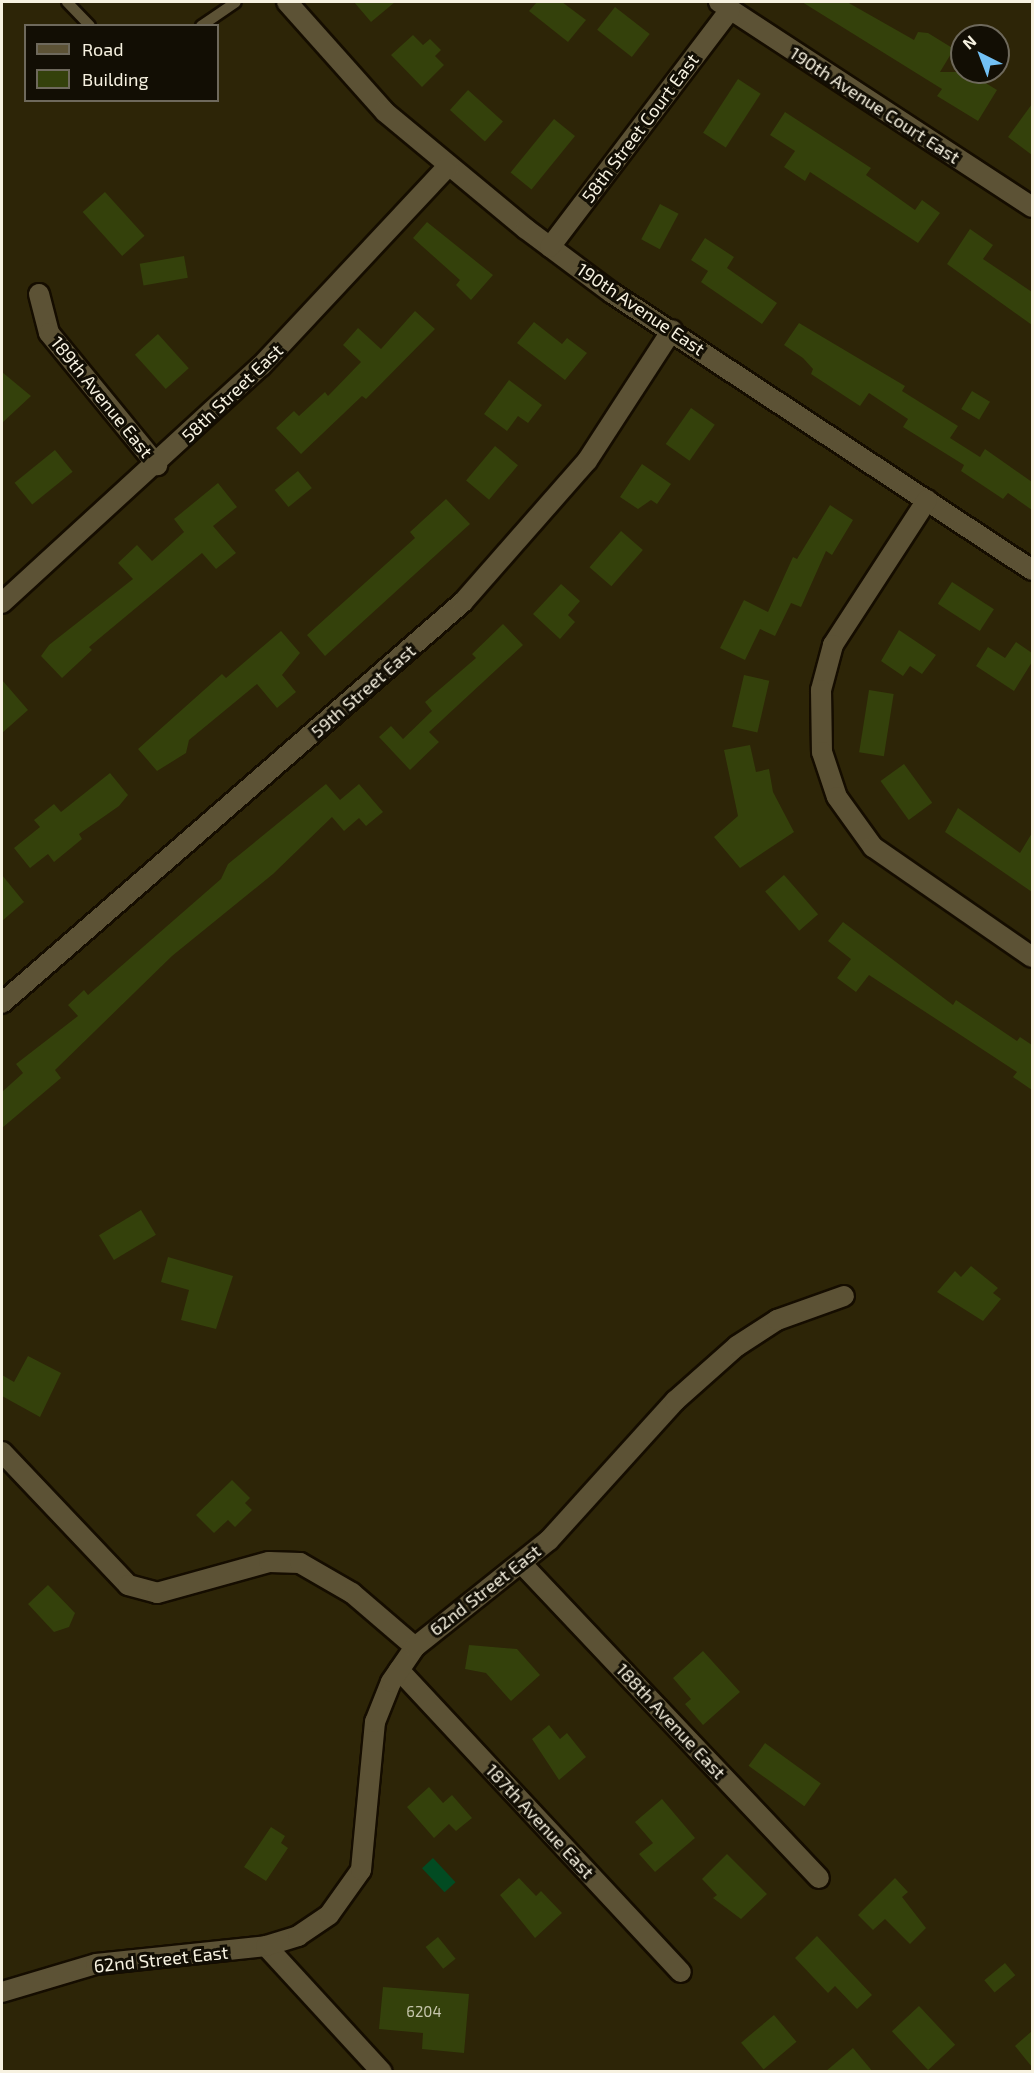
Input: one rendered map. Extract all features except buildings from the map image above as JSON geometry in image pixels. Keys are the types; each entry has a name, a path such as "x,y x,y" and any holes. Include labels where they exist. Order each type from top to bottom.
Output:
{"street":[{"name":"190th Avenue East","path":"287,2 385,112 447,167 550,247 1032,570"},
{"name":"190th Avenue Court East","path":"724,6 1032,207"},
{"name":"58th Street Court East","path":"550,247 724,6"},
{"name":"58th Street East","path":"2,603 157,465 261,366 447,167"},
{"name":"189th Avenue East","path":"39,294 49,333 157,465"},
{"name":"59th Street East","path":"4,996 463,602 588,461 672,330"},
{"path":"927,500 833,645 821,690 822,752 837,796 873,847 1032,957"},
{"name":"62nd Street East","path":"2,1992 107,1962 266,1946 316,1925 354,1886 367,1835 375,1722 399,1670 415,1647 522,1564 675,1401 737,1346 777,1320 844,1296"},
{"path":"2,1452 129,1585 157,1593 269,1562 300,1563 352,1593 415,1647"},
{"name":"188th Avenue East","path":"522,1564 819,1878"},
{"name":"187th Avenue East","path":"399,1670 681,1972"},
{"path":"266,1946 382,2072"}],"lane":[{"path":"67,2 88,24"},
{"path":"204,24 236,2"}],"shaded area":[{"path":"433,1858 456,1882 445,1892 422,1868"}]}
